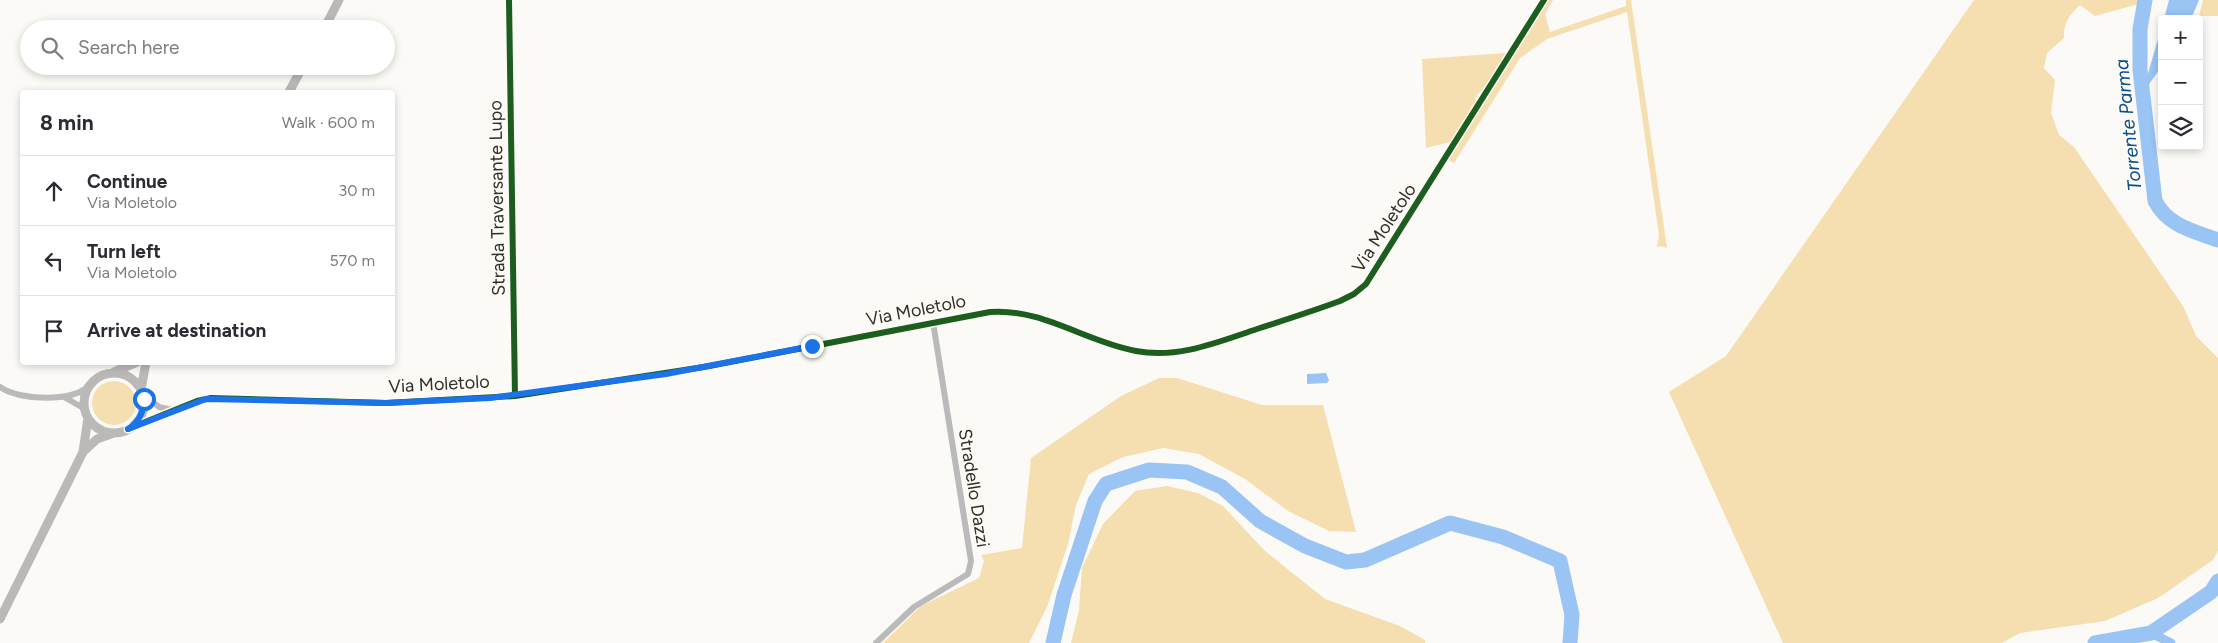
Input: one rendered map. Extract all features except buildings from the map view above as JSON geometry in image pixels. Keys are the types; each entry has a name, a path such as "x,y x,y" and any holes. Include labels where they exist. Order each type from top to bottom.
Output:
{"street":[{"path":"329,20 339,0"},
{"name":"Strada Traversante Lupo","path":"509,0 515,396"},
{"name":"Via Moletolo","path":"83,452 97,439 128,429 172,410 211,398 386,403 515,396 704,367 984,312 1010,312 1038,318 1127,349 1145,353 1171,353 1211,344 1350,297 1362,288 1375,272 1544,0"},
{"path":"290,90 298,75"},
{"name":"Stradello Dazzi","path":"876,643 914,607 968,574 971,561 933,322"},
{"path":"2,391 26,396 62,397 80,392 100,376 132,365"},
{"path":"128,429 136,423 142,414 144,404 142,380 145,365"},
{"path":"109,373 128,376 150,401 159,407 172,410"},
{"path":"142,380 144,391 150,401"},
{"path":"0,619 83,452 88,422 82,407 89,386"},
{"path":"62,397 82,407"},
{"path":"88,422 99,429 119,432"}],"shaded area":[{"path":"1549,0 1553,0 1545,14 1550,32 1626,6 1626,0 1631,0 1667,248 1657,247 1659,235 1627,12 1547,39 1520,58 1454,163 1448,160"},
{"path":"1974,0 2145,0 2142,3 2095,16 2080,5 2068,19 2064,38 2047,53 2044,68 2055,80 2051,113 2059,135 2074,147 2183,306 2196,336 2218,358 2218,551 2213,560 2158,598 2105,621 2020,633 2002,643 1783,643 1669,392 1726,356"},
{"path":"2203,0 2218,0 2218,16 2199,15"},
{"path":"1507,54 1493,77 1475,98 1477,103 1451,144 1450,142 1426,148 1422,59"},
{"path":"1159,378 1177,378 1262,405 1323,405 1356,532 1329,531 1288,511 1245,479 1199,454 1163,448 1123,457 1089,474 1076,505 1068,544 1047,607 1029,643 883,643 921,606 979,578 984,561 981,555 1022,548 1031,458 1121,396"},
{"path":"114,381 126,385 132,391 136,403 132,415 126,421 114,425 102,421 96,415 92,403 96,391 102,385"},
{"path":"1167,486 1198,493 1223,506 1265,551 1325,599 1400,626 1425,640 1425,643 1071,643 1079,610 1082,568 1103,524 1135,491"}],"water":[{"path":"2169,0 2199,0 2193,15 2165,15"},
{"path":"2158,39 2158,72 2142,94"},
{"path":"1326,373 1329,380 1327,383 1307,384 1307,374"}],"waterway":[{"name":"Torrente Parma","path":"2145,0 2140,29 2140,70 2155,201 2167,216 2182,227 2218,240"},
{"name":"Torrente Parma","path":"1053,643 1064,595 1095,501 1106,484 1149,470 1187,472 1222,487 1260,521 1305,546 1346,562 1365,560 1450,523 1503,537 1560,561 1572,615 1570,643"},
{"name":"Torrente Parma","path":"2095,643 2151,633 2211,592 2218,581"},
{"path":"2151,633 2171,643"}],"cycle path":[{"path":"509,0 515,396"},
{"path":"128,429 197,401 211,398 386,403 515,396 704,367 990,312 1028,315 1099,341 1136,351 1167,353 1213,344 1340,301 1354,294 1366,284 1544,0"}],"route":[{"path":"144,399 142,414 136,423 128,429 172,410 206,399 386,403 490,398 666,374 812,346"}]}
